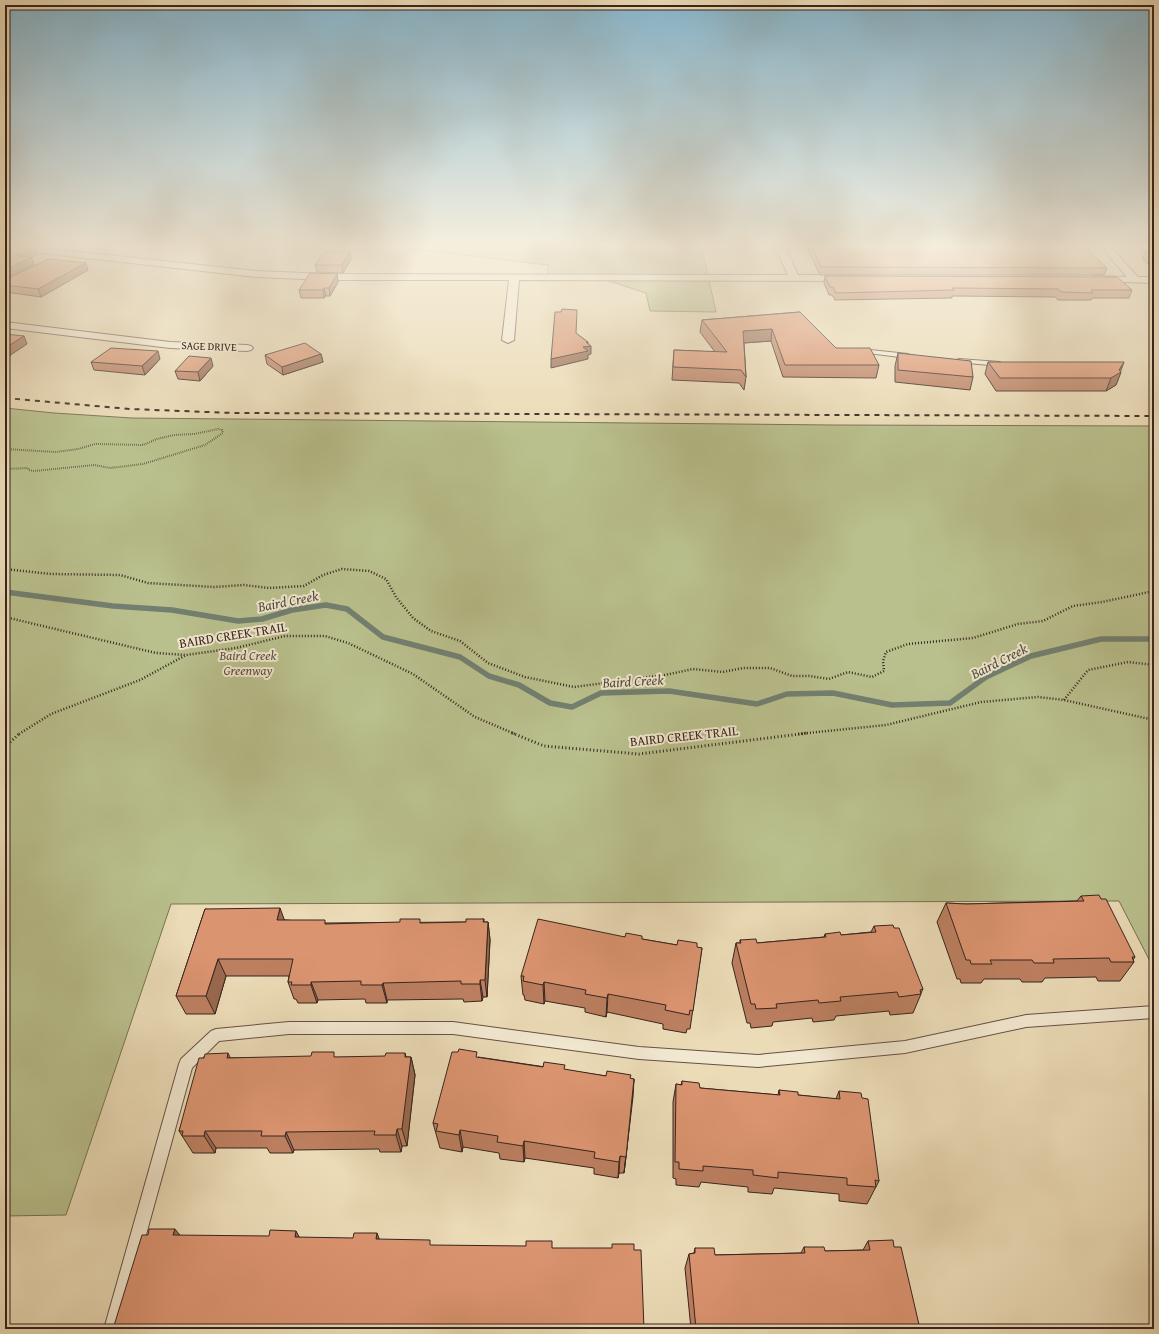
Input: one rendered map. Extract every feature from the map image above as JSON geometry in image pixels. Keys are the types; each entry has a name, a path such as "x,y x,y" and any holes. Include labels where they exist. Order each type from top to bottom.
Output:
{"street":[{"path":"508,340 511,306"},
{"name":"SAGE DRIVE","path":"5,325 170,345 247,348"}],"lane":[{"path":"856,351 915,357"},
{"path":"954,360 1008,364"},
{"path":"112,1329 186,1064 216,1035 289,1028 453,1028 639,1053 758,1061 905,1047 1026,1021 1154,1012"}],"path":[{"path":"5,449 56,452 78,449 95,444 143,445 157,439 174,435 194,434 218,429 222,430 223,433 205,446 142,464 124,467 110,468 94,465 34,471 28,468 5,469"},
{"path":"5,569 51,574 120,575 162,584 214,587 244,585 269,588 304,586 323,575 342,569 369,571 386,579 396,597 413,618 432,631 460,641 488,663 525,677 574,687 665,675 693,668 723,672 743,668 770,668 792,676 809,676 829,679 848,672 872,677 884,670 883,661 886,652 908,644 973,638 1018,624 1043,621 1073,606 1102,602 1154,591"},
{"name":"BAIRD CREEK TRAIL","path":"5,617 156,653 186,655 236,648 285,636 325,636 348,643 413,674 475,717 544,746 639,754 765,737 886,725 981,702 1038,696 1064,700 1154,720"},
{"path":"5,747 16,735 60,708 141,680 186,655"},
{"path":"1064,700 1088,670 1128,662 1154,665"}],"green space":[{"path":"649,306 715,306 716,312 650,311"},
{"name":"Baird Creek Greenway","path":"5,408 132,418 833,425 1154,426 1154,969 1119,901 171,904 66,1215 5,1216"}],"building":[{"path":"562,309 577,310 576,333 591,346 583,347 588,351 551,359 555,312 561,312"},
{"path":"800,312 836,348 870,348 879,365 785,365 772,329 743,331 746,377 741,370 673,367 674,350 727,352 702,320"},
{"path":"5,334 24,336 5,348"},
{"path":"305,343 321,354 282,367 265,355"},
{"path":"111,348 158,351 142,366 91,362"},
{"path":"898,353 971,361 973,377 898,370"},
{"path":"189,356 211,358 198,372 175,371"},
{"path":"988,362 1124,362 1119,370 1121,372 1111,378 1000,378"},
{"path":"1099,895 1101,899 1106,899 1135,957 1132,957 1134,962 1111,962 1109,958 1053,959 1054,963 1034,963 1032,960 990,960 992,964 971,964 970,960 966,960 946,903 966,904 1084,901 1081,896"},
{"path":"280,908 277,920 325,920 325,924 400,922 400,919 420,919 420,923 466,922 466,919 484,919 483,922 488,922 485,980 480,980 480,984 461,984 461,981 361,985 361,981 311,982 311,985 291,985 292,982 288,982 293,959 218,959 206,996 176,996 205,909"},
{"path":"538,919 625,937 626,933 642,936 642,939 677,945 678,940 697,943 697,947 702,948 693,1011 690,1010 689,1015 665,1010 666,1005 608,994 607,998 585,994 586,990 544,982 543,985 523,981 524,976 521,976"},
{"path":"893,925 894,928 899,928 923,989 920,990 921,994 899,997 897,992 840,997 841,1001 819,1003 818,1000 776,1004 777,1008 756,1009 755,1004 751,1004 736,943 741,943 740,940 756,939 757,943 826,937 825,934 840,932 841,935 876,932 874,926"},
{"path":"459,1049 477,1052 476,1057 543,1067 544,1062 565,1065 564,1069 606,1076 607,1071 631,1075 630,1078 634,1079 626,1157 620,1156 619,1162 594,1158 595,1152 524,1141 523,1146 497,1142 498,1136 460,1130 459,1135 436,1131 438,1124 433,1123 452,1052 458,1052"},
{"path":"312,1052 334,1052 334,1057 385,1056 386,1053 405,1053 405,1057 411,1057 402,1129 397,1129 396,1135 374,1135 375,1131 286,1132 285,1136 261,1136 262,1131 205,1131 204,1136 182,1136 183,1131 179,1131 199,1058 204,1058 205,1054 228,1053 227,1058 311,1056"},
{"path":"682,1081 699,1083 700,1088 780,1095 779,1090 798,1092 798,1095 840,1099 839,1091 861,1093 862,1098 868,1099 879,1181 875,1180 876,1187 847,1185 847,1178 778,1172 778,1178 753,1175 753,1170 703,1166 703,1171 679,1169 679,1162 675,1162 676,1084 682,1085"},
{"path":"149,1229 175,1229 173,1235 269,1236 270,1230 296,1231 295,1237 353,1238 354,1233 377,1233 376,1239 430,1240 430,1245 526,1246 526,1241 552,1241 552,1248 612,1248 612,1244 634,1244 634,1250 641,1250 644,1329 113,1329 142,1235 148,1235"},
{"path":"893,1240 894,1247 901,1247 920,1329 696,1329 689,1254 695,1253 695,1248 714,1248 715,1255 805,1253 804,1247 824,1247 825,1251 870,1250 868,1241"}],"waterway":[{"name":"Baird Creek","path":"5,592 113,606 172,610 238,621 262,619 292,610 326,605 347,609 383,637 460,657 489,676 519,685 550,703 572,707 601,693 669,691 757,704 787,694 833,693 892,705 950,703 986,677 1031,656 1101,639 1154,639"}],"railway":[{"path":"5,398 130,409 233,413 1154,416"}]}
